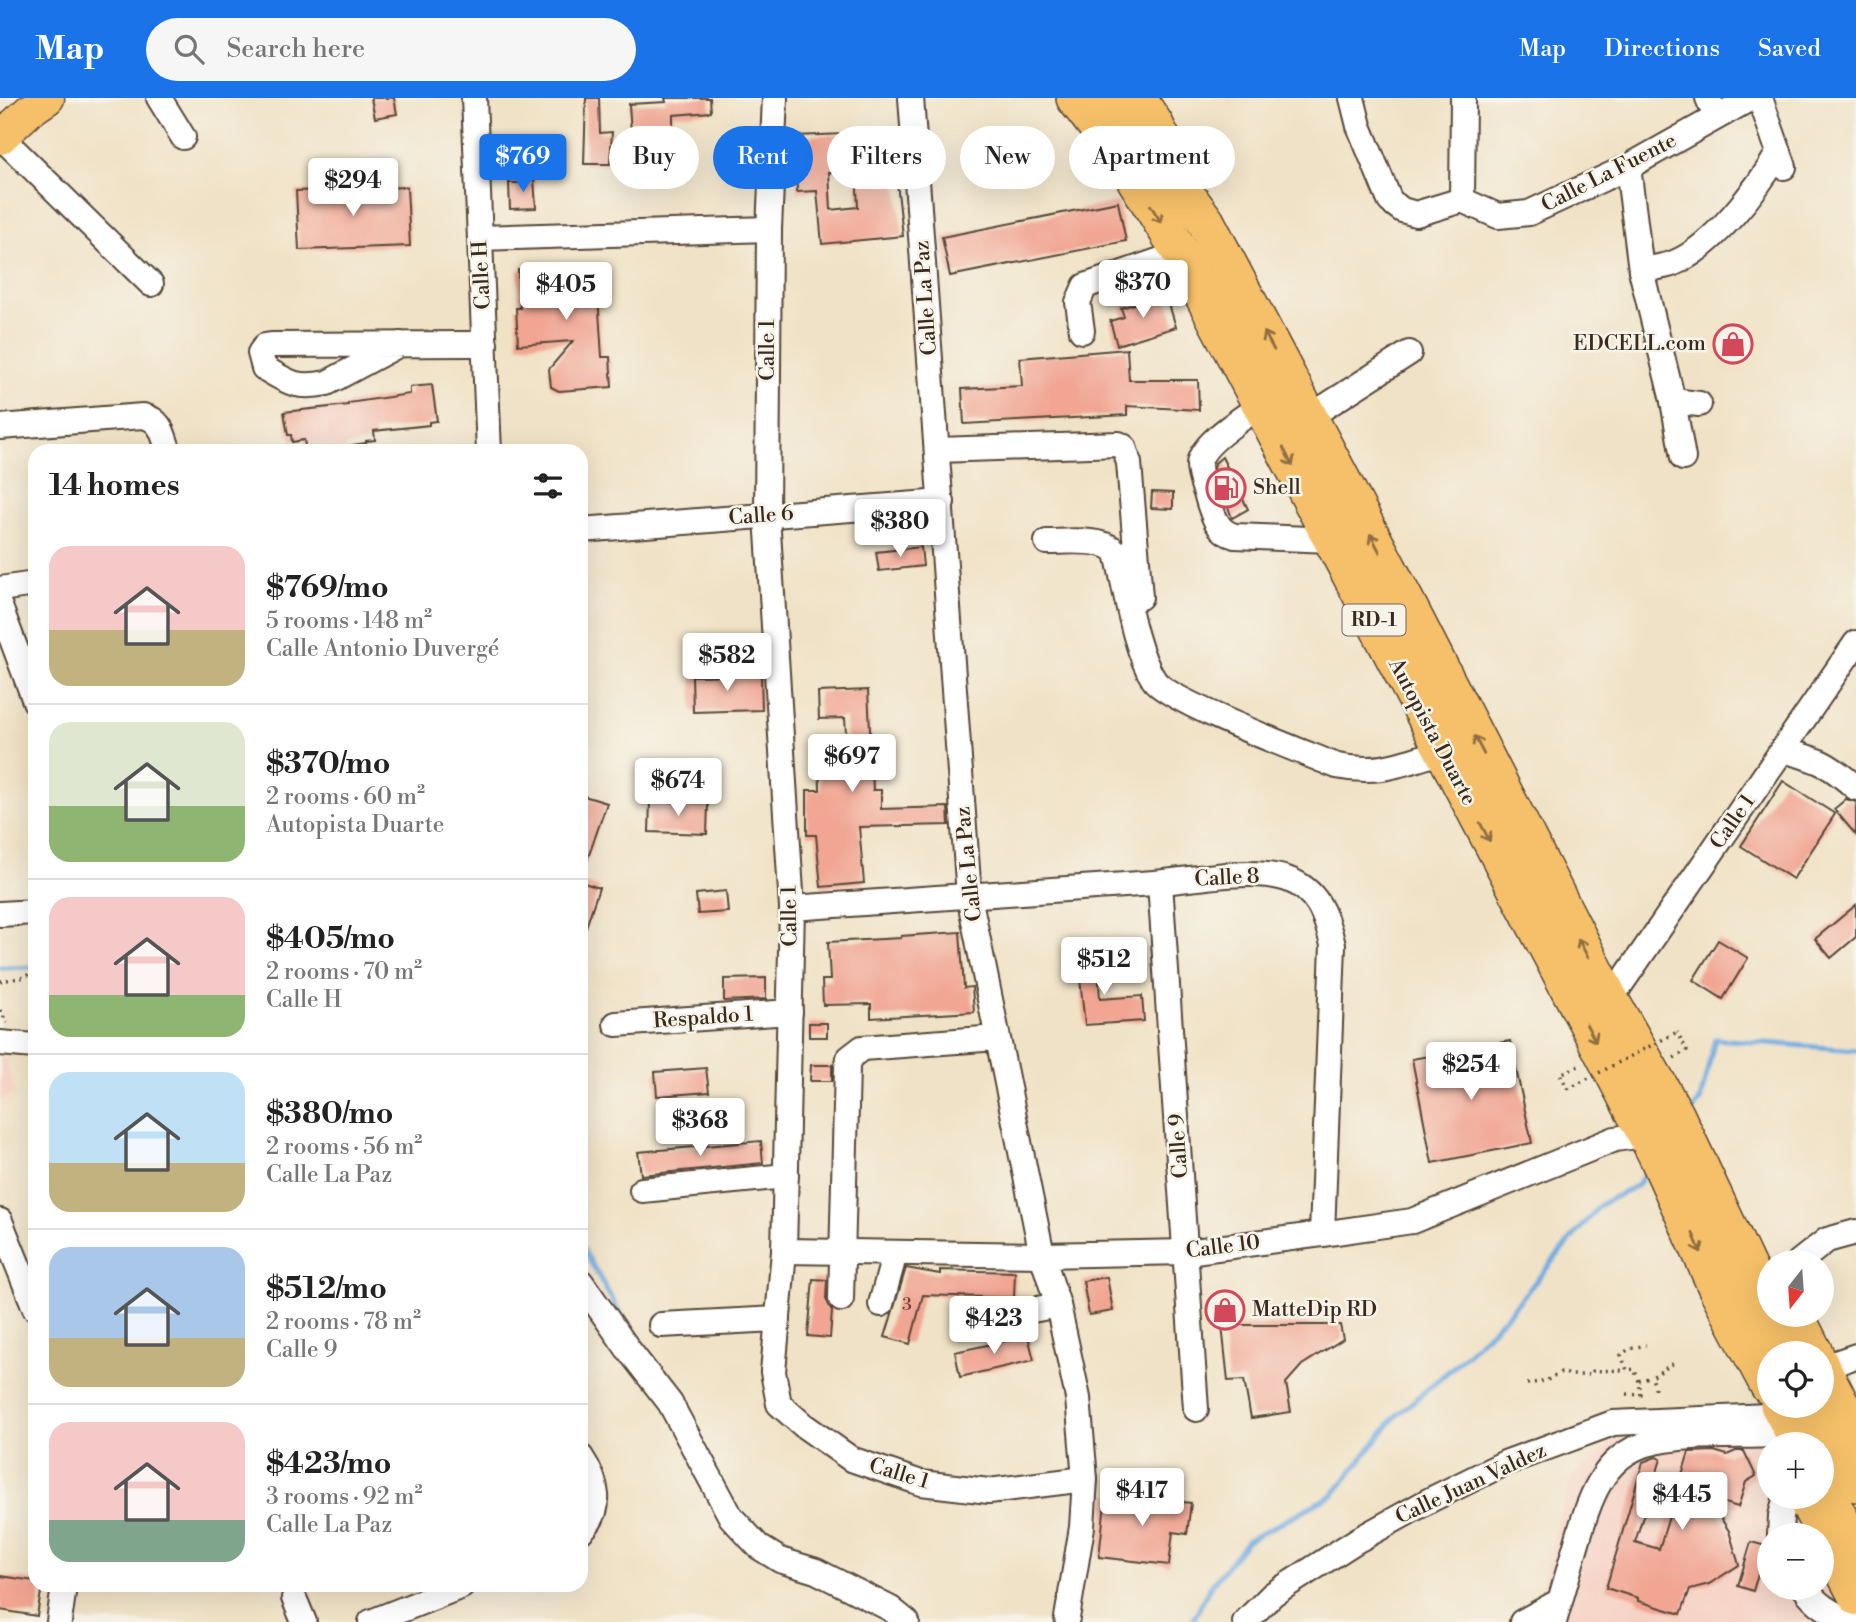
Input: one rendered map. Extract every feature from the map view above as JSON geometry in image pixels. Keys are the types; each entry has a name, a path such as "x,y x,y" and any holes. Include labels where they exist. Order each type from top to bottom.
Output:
{"highway":[{"name":"Autopista Duarte","path":"1075,98 1126,164 1181,253 1650,1144"},
{"name":"Autopista Duarte","path":"1115,98 1206,222 1610,1000 1676,1116 1692,1190"},
{"name":"RD-1","path":"1650,1144 1730,1228 1757,1288"},
{"name":"RD-1","path":"1692,1190 1717,1288 1778,1422"},
{"path":"1823,1418 1856,1483"},
{"path":"1834,1508 1856,1550"}],"main road":[{"path":"0,138 29,111 48,98"},
{"name":"Autopista Duarte","path":"1140,98 1156,122 1206,222"},
{"path":"1730,1228 1757,1266"},
{"path":"1834,1386 1856,1429"},
{"path":"1809,1509 1856,1599"}],"street":[{"path":"159,98 183,137"},
{"name":"Calle H","path":"474,98 489,444"},
{"name":"Calle 1","path":"775,98 769,229 767,516 792,908 784,1251 773,1372 779,1404 803,1425 851,1459 921,1483 989,1490 1085,1479"},
{"name":"Calle La Paz","path":"911,98 969,896 1042,1255 1058,1305 1078,1398 1085,1479 1082,1527 1067,1618"},
{"path":"1352,98 1359,126 1390,201 1402,210 1416,214 1462,200 1464,98"},
{"name":"Calle La Fuente","path":"1462,200 1498,216 1529,213 1628,167 1712,108 1751,98"},
{"path":"1641,270 1675,262 1702,244 1782,161 1760,98"},
{"path":"0,138 151,284"},
{"path":"1628,167 1641,270 1684,457"},
{"path":"480,238 769,229"},
{"path":"1082,331 1078,302 1085,286 1181,253"},
{"path":"400,344 327,383 314,386 292,385 264,368 260,353 265,346 271,345 400,344 485,344"},
{"path":"1309,417 1409,353"},
{"path":"1673,401 1699,404"},
{"path":"1261,405 1215,440 1201,455 1201,473 1218,527 1226,534 1235,536 1331,540"},
{"path":"0,428 143,416 152,418 159,424 166,444"},
{"path":"938,450 1119,444 1124,447 1129,463 1145,664"},
{"name":"Calle 6","path":"588,529 942,502"},
{"path":"1047,542 1095,543 1113,547 1117,553 1145,664 1156,684 1182,699 1337,766 1361,771 1380,769 1443,751"},
{"path":"0,589 28,585"},
{"path":"0,607 28,682"},
{"name":"Calle 1","path":"1610,1000 1856,643"},
{"path":"1783,750 1816,759 1833,767 1856,788"},
{"name":"Calle 8","path":"792,908 1160,883 1259,873 1288,879 1314,895 1325,914 1333,945 1322,1234"},
{"name":"Calle 9","path":"1160,883 1196,1409"},
{"path":"0,914 28,912"},
{"name":"Respaldo 1","path":"616,1024 790,1012"},
{"path":"841,1299 849,1058 862,1048 998,1038"},
{"path":"0,1043 28,1045"},
{"name":"Calle 10","path":"784,1251 1042,1255 1186,1252 1412,1221 1615,1139 1650,1144"},
{"path":"642,1190 786,1176"},
{"path":"0,1221 28,1291"},
{"path":"1814,1250 1827,1240 1856,1232"},
{"path":"881,1304 895,1253"},
{"path":"588,1292 670,1403 731,1517 759,1548 780,1560 816,1570 891,1609 907,1622"},
{"path":"981,1320 1058,1305"},
{"path":"661,1325 778,1319"},
{"path":"1834,1359 1856,1356"},
{"path":"1522,1622 1557,1612 1588,1503 1602,1477 1624,1455 1644,1445 1778,1422"},
{"name":"Calle Juan Valdez","path":"1245,1622 1273,1594 1356,1541 1505,1463 1613,1423 1778,1422"},
{"path":"588,1467 592,1472 597,1494 597,1506 588,1523"},
{"path":"59,1622 63,1592"},
{"path":"371,1622 438,1592"},
{"path":"294,1598 304,1622"},
{"path":"1813,1600 1851,1622"}],"path":[{"path":"0,981 28,975"},
{"path":"1560,1074 1568,1089 1677,1032 1687,1050"},
{"path":"1627,1370 1622,1355 1629,1349 1646,1345"},
{"path":"1639,1381 1652,1377 1674,1363"},
{"path":"1527,1384 1546,1381 1561,1372 1571,1376 1590,1375 1593,1370 1634,1369 1641,1395 1627,1394"},
{"path":"1652,1377 1655,1389"}],"shaded area":[{"path":"0,1058 5,1058 15,1093 0,1100"},
{"path":"1759,1427 1762,1432 1757,1432 1757,1509 1800,1509 1807,1523 1757,1523 1757,1600 1834,1600 1834,1577 1856,1622 1531,1622 1571,1478 1617,1438"}],"building":[{"path":"371,98 394,98 397,114 375,118"},
{"path":"586,98 599,98 600,133 609,132 609,164 584,164"},
{"path":"665,98 710,98 711,112 673,115 673,126 631,126 629,104 666,102"},
{"path":"813,135 827,135 827,189 830,189 831,210 858,207 857,189 898,189 903,236 822,244 817,191 797,192 797,189 813,189"},
{"path":"534,178 536,208 510,209 509,183 520,183 520,179"},
{"path":"407,187 410,246 299,250 296,191"},
{"path":"1118,202 1126,241 950,276 942,237"},
{"path":"605,265 607,295 598,296 602,357 610,357 612,387 559,391 551,387 549,369 573,341 518,345 518,270"},
{"path":"1166,294 1176,327 1117,345 1110,321 1124,317 1121,308"},
{"path":"1127,349 1129,380 1198,380 1199,410 1127,406 1127,415 964,424 962,389 1022,386 1020,358"},
{"path":"432,385 437,421 429,422 429,425 374,431 375,440 359,444 305,444 304,440 292,442 291,435 288,435 284,412 348,405 410,394 410,387"},
{"name":"Shell","path":"1222,457 1248,509 1232,518 1214,468 1215,463"},
{"path":"1152,492 1173,493 1173,509 1151,508"},
{"path":"921,547 923,566 879,571 876,552"},
{"path":"761,675 762,710 693,712 692,676"},
{"path":"868,690 873,790 881,790 881,809 948,807 949,825 859,827 864,883 821,887 816,835 807,835 807,790 820,790 819,749 847,748 845,718 819,719 818,692"},
{"path":"1783,781 1835,814 1793,879 1741,846"},
{"path":"588,797 607,803 588,858"},
{"path":"1846,799 1856,802 1856,835 1834,809"},
{"path":"650,801 708,803 707,834 649,832"},
{"path":"588,884 599,888 588,921"},
{"path":"726,891 728,912 698,914 696,894"},
{"path":"1856,905 1856,937 1831,958 1815,939"},
{"path":"960,932 964,988 972,987 974,1012 871,1018 871,1004 823,1005 822,980 830,980 828,942"},
{"path":"1718,940 1748,958 1723,999 1693,980"},
{"path":"1077,951 1097,951 1100,999 1142,996 1144,1021 1085,1025"},
{"path":"766,978 766,999 724,1001 724,979"},
{"path":"809,1023 827,1023 827,1037 809,1037"},
{"path":"1510,1041 1532,1143 1432,1163 1412,1059"},
{"path":"811,1065 832,1065 832,1081 810,1081"},
{"path":"706,1068 709,1092 657,1096 655,1072"},
{"path":"761,1141 763,1163 641,1175 638,1152"},
{"path":"906,1268 940,1274 940,1270 1015,1272 1014,1298 923,1295 910,1344 885,1337"},
{"path":"1107,1277 1113,1311 1089,1315 1083,1281"},
{"path":"813,1279 827,1280 826,1299 832,1311 830,1338 808,1336"},
{"path":"1222,1325 1340,1325 1343,1339 1302,1365 1286,1383 1291,1412 1251,1418 1244,1380 1228,1381"},
{"path":"1028,1336 1034,1360 960,1377 955,1352"},
{"path":"1714,1451 1727,1455 1744,1451 1756,1476 1746,1482 1738,1507 1708,1498 1729,1531 1739,1565 1709,1584 1690,1589 1681,1614 1606,1588 1643,1462 1656,1457 1661,1459 1635,1542 1659,1549 1689,1452"},
{"path":"1106,1494 1191,1503 1187,1534 1173,1532 1169,1565 1099,1557"},
{"path":"1751,1542 1757,1544 1757,1577 1753,1591 1738,1586"},
{"path":"0,1576 28,1580 28,1592 41,1592 37,1616 0,1610"}],"waterway":[{"path":"0,968 28,967"},
{"path":"1691,1113 1700,1101 1715,1039 1856,1050"},
{"path":"1192,1622 1210,1587 1247,1541 1334,1494 1395,1417 1451,1369 1509,1313 1600,1205 1636,1186 1649,1169"},
{"path":"588,1257 631,1333"}],"place":[{"name":"EDCELL.com","path":"1733,344"},
{"name":"Shell","path":"1226,488"},
{"name":"MatteDip RD","path":"1225,1310"}]}
